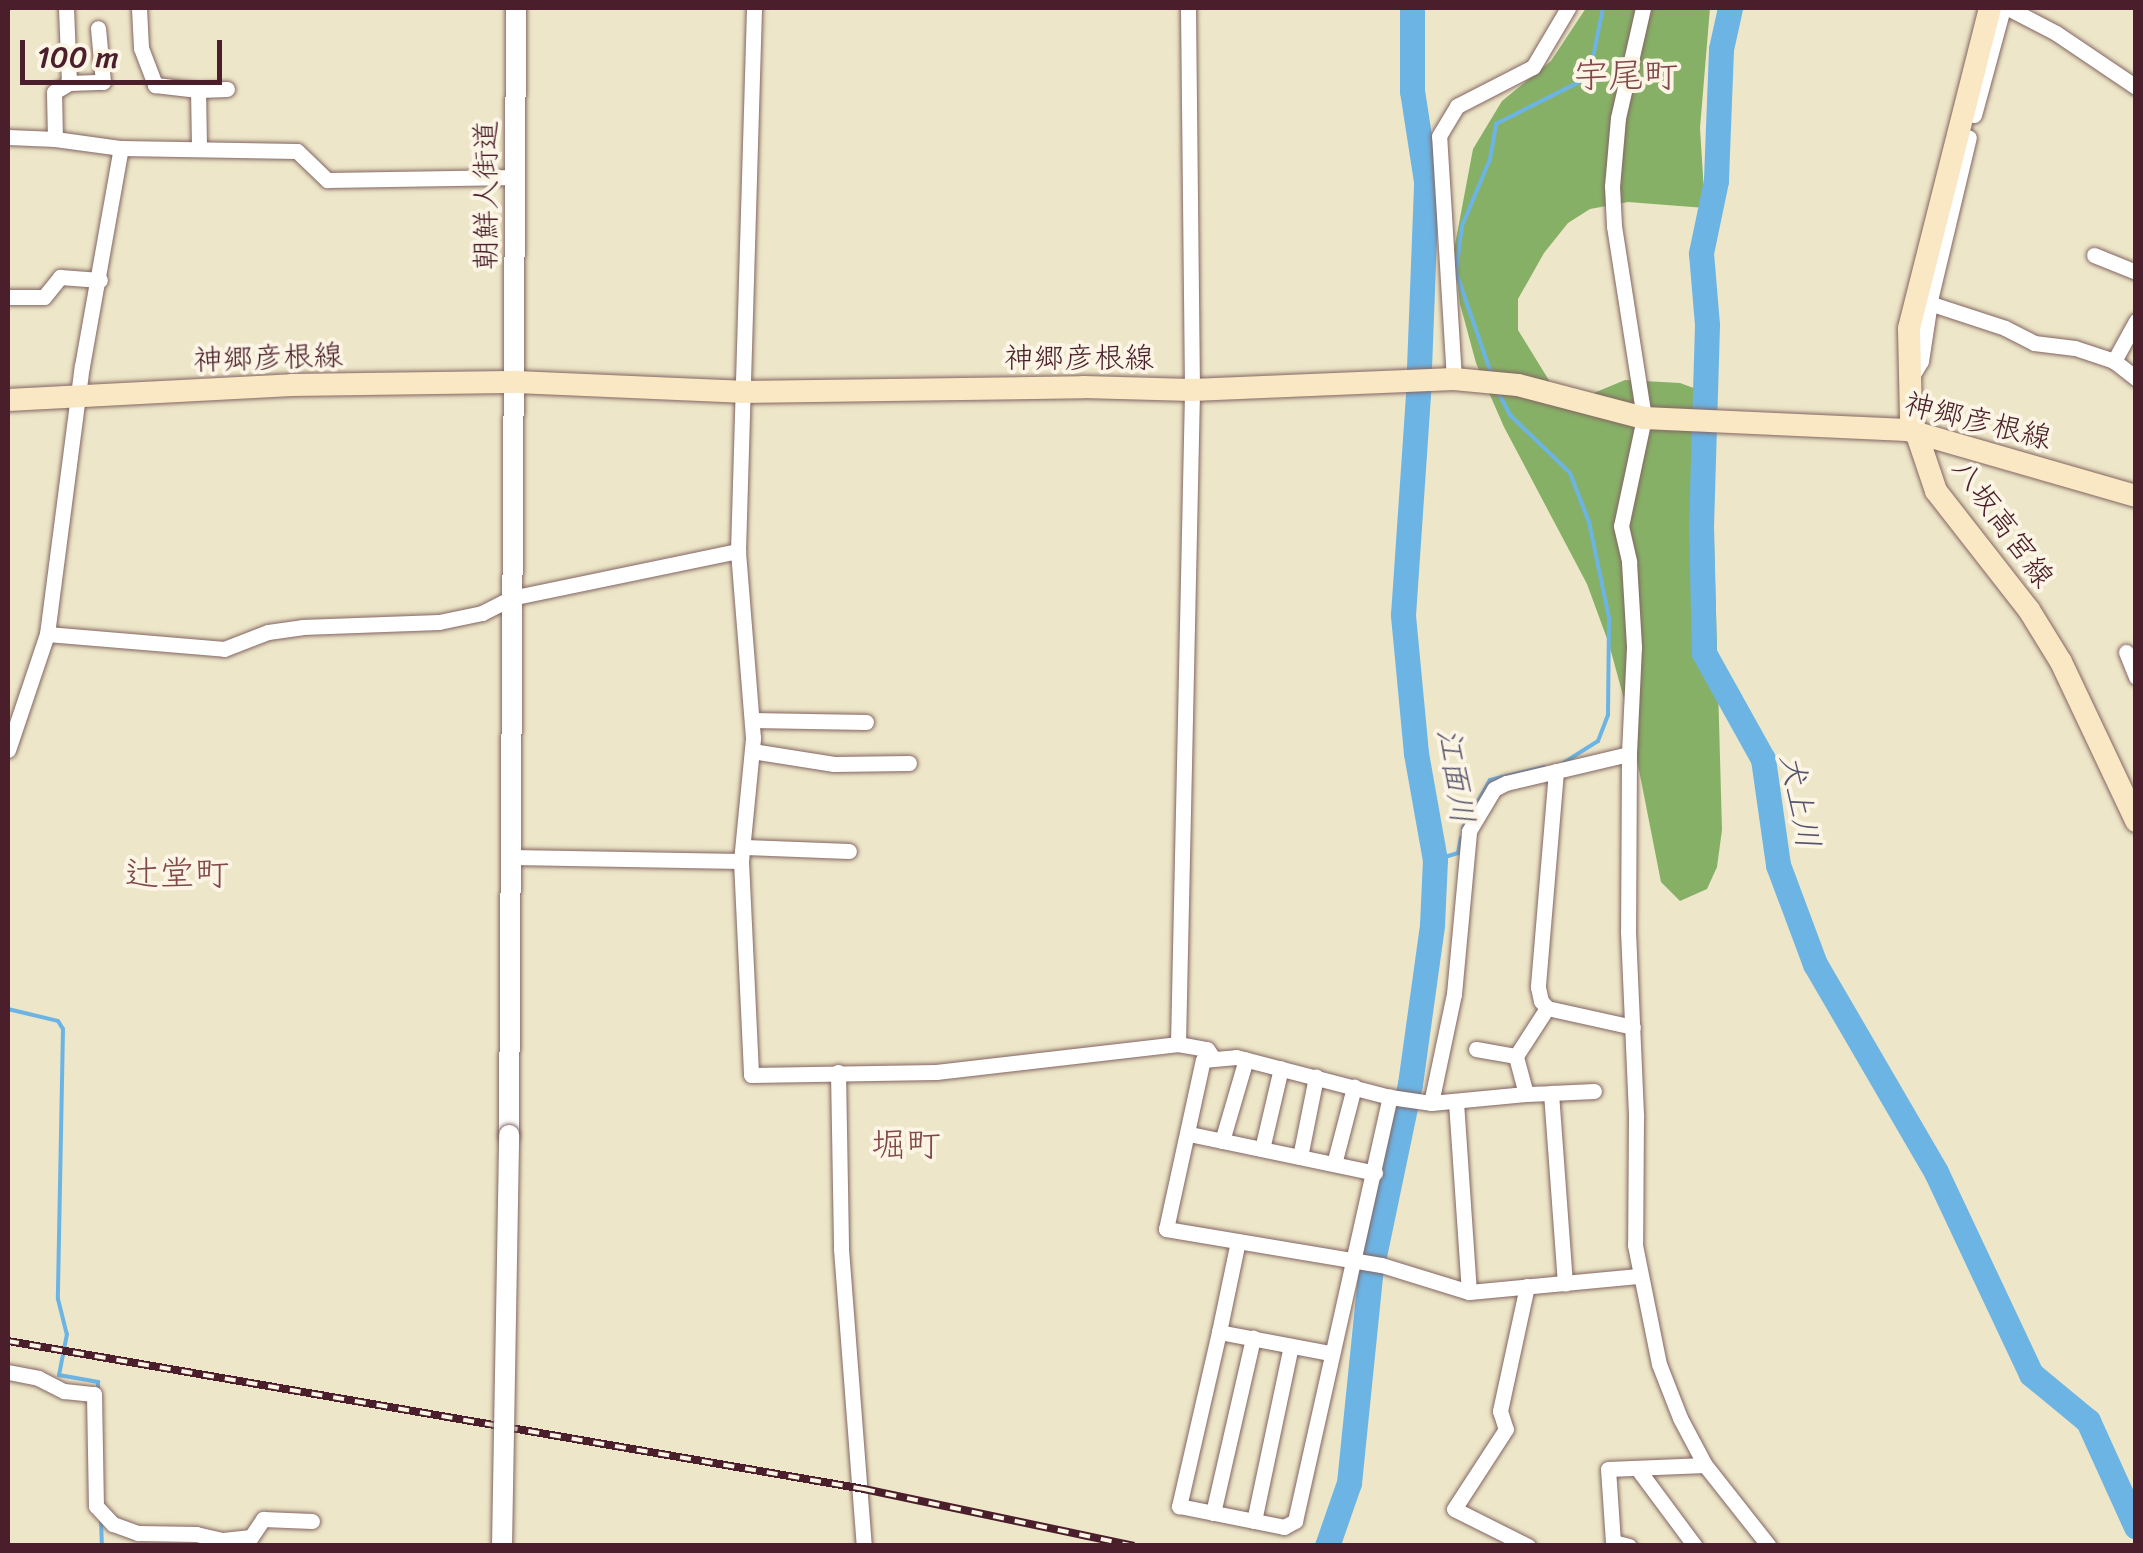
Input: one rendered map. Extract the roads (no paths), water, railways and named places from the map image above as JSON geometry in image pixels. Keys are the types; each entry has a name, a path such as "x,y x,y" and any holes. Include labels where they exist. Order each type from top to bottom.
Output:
{"main road":[{"name":"八坂高宮線","path":"1990,8 1909,330 1906,431 1936,491 2029,610 2061,662 2136,820"},
{"name":"神郷彦根線","path":"8,400 292,385 516,382 741,392 1082,387 1192,390 1454,379 1518,386 1650,418 1906,431 2136,496"}],"street":[{"path":"66,8 69,83"},
{"path":"139,8 141,48 155,86 227,89"},
{"name":"朝鮮人街道","path":"502,1546 516,382 516,8"},
{"path":"754,8 738,551 752,720 743,854 751,1076 936,1072 1178,1044 1207,1049 1213,1058"},
{"path":"1178,1044 1192,390 1188,8"},
{"path":"1454,379 1439,136 1456,106 1533,67 1562,25 1568,8"},
{"path":"1643,8 1618,118 1612,186 1614,226 1650,418 1622,526 1629,562 1634,648 1628,754 1638,1276 1659,1364 1705,1465 1769,1546"},
{"path":"1907,382 1921,361 1930,303 2005,8 2056,33 2136,87"},
{"path":"55,139 54,92 69,83 103,82 98,28"},
{"path":"198,90 199,146"},
{"path":"8,137 121,148 199,146 296,151 327,180 517,177"},
{"path":"8,750 46,634 121,148"},
{"path":"2094,255 2136,272"},
{"path":"8,296 44,296 60,277 100,280"},
{"path":"1930,303 2005,328 2034,343 2076,348 2114,361 2136,378"},
{"path":"2114,361 2136,321"},
{"path":"46,634 224,649 268,632 302,627 438,622 482,612 511,598 738,551"},
{"path":"2126,652 2136,677"},
{"path":"752,720 866,722"},
{"path":"752,751 834,764 909,763"},
{"path":"1238,1241 1179,1506 1284,1527 1294,1521 1330,1353 1359,1262 1375,1173 1454,994 1469,831 1494,789 1628,754"},
{"path":"1547,1008 1538,987 1556,771"},
{"path":"511,857 849,851"},
{"path":"1547,1008 1633,1027"},
{"path":"1526,1094 1516,1056 1547,1008"},
{"path":"1476,1049 1516,1056"},
{"path":"1594,1091 1456,1102 1409,1100 1246,1059 1204,1060 1166,1229 1382,1265 1470,1292 1638,1276"},
{"path":"1222,1141 1246,1059"},
{"path":"1262,1149 1280,1068"},
{"path":"838,1072 842,1249 864,1546"},
{"path":"1300,1157 1316,1077"},
{"path":"1334,1164 1354,1087"},
{"path":"1551,1094 1565,1282"},
{"path":"1456,1102 1470,1292"},
{"path":"1189,1134 1375,1173"},
{"path":"1527,1286 1500,1412 1506,1429 1454,1510 1528,1546"},
{"path":"1219,1332 1330,1353"},
{"path":"1213,1512 1253,1338"},
{"path":"1254,1521 1291,1346"},
{"path":"8,1372 38,1378 64,1391 94,1394 96,1506 113,1524 138,1533 196,1534 223,1543 251,1537 263,1519 312,1520"},
{"path":"1613,1544 1608,1469 1705,1465"},
{"path":"1637,1468 1695,1546"}],"waterway":[{"name":"江面川","path":"1327,1546 1349,1483 1370,1275 1410,1084 1432,925 1435,860 1416,753 1403,615 1418,394 1426,181 1412,91 1412,8"},
{"path":"1492,376 1456,272 1462,226 1490,159 1496,124 1589,77 1603,8"},
{"name":"犬上川","path":"1730,8 1721,49 1716,181 1701,253 1707,325 1701,524 1704,653 1763,759 1778,865 1815,964 1936,1172 2031,1374 2088,1421 2136,1527"},
{"path":"1499,394 1510,415 1570,473 1589,522 1609,618 1608,715 1598,741 1563,763"},
{"path":"1463,828 1490,780 1544,767"},
{"path":"1435,860 1458,853 1461,837"},
{"path":"8,1009 58,1021 63,1029 58,1299 67,1334 59,1375 98,1382 98,1391"},
{"path":"101,1520 102,1546"}],"railway":[{"path":"8,1341 864,1489 1134,1546"}],"district":[{"name":"宇尾町","path":"1626,75"},
{"name":"辻堂町","path":"177,873"},
{"name":"堀町","path":"906,1144"}]}
